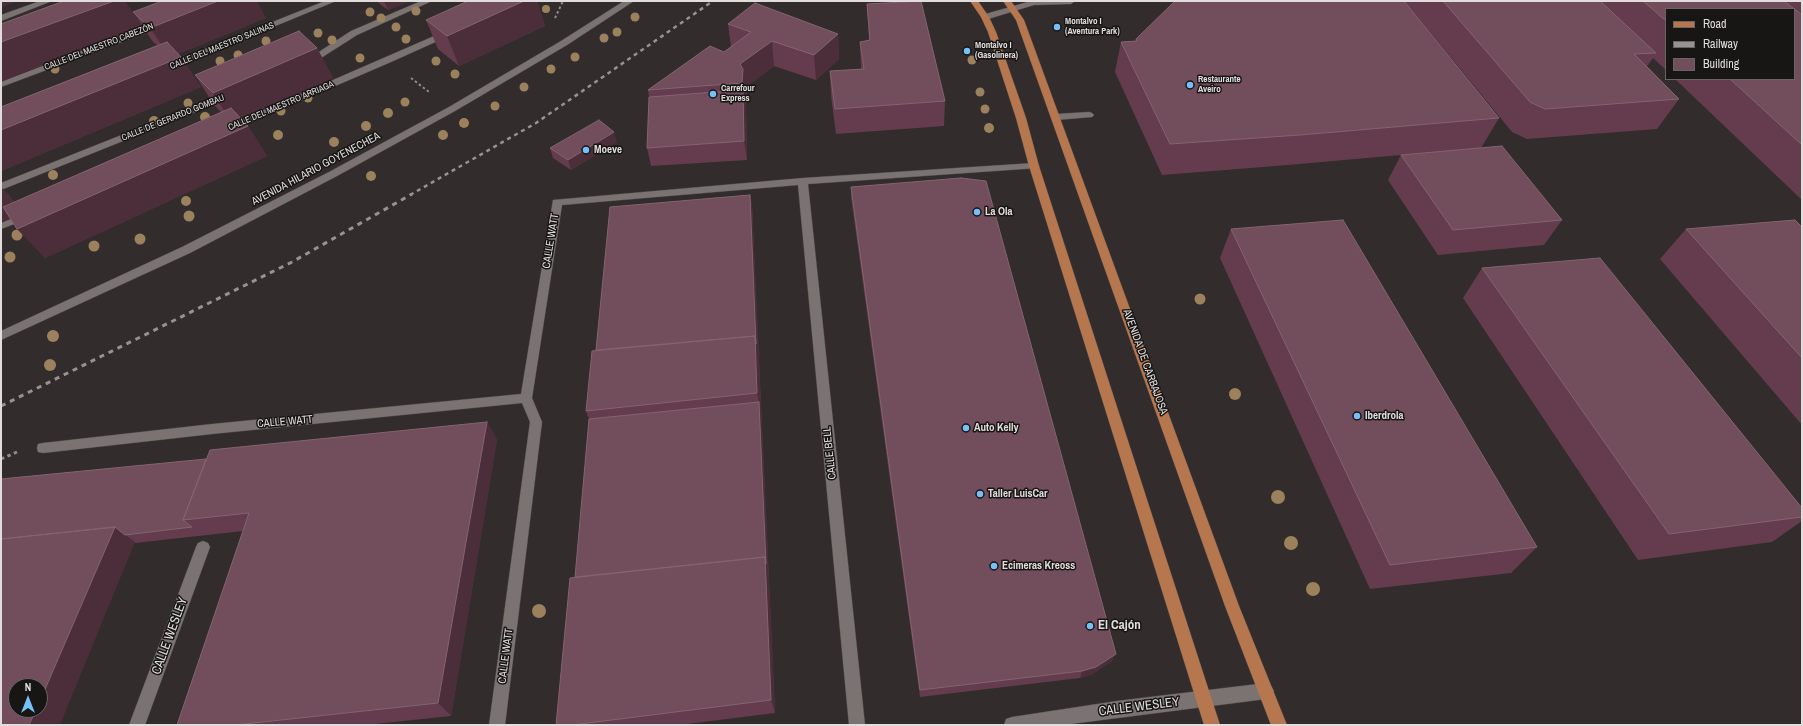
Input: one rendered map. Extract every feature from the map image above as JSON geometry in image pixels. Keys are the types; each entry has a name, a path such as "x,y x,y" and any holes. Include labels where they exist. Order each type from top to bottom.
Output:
{"main road":[{"path":"974,1 985,17 992,32 1021,118 1034,166 1212,725"},
{"name":"AVENIDA DE CARBAJOSA","path":"1010,5 1020,20 1232,606 1279,725"}],"street":[{"path":"1,18 48,1"},
{"name":"CALLE DEL MAESTRO SALINAS","path":"161,70 332,1"},
{"path":"296,67 317,58 354,33 428,1"},
{"name":"AVENIDA HILARIO GOYENECHEA","path":"1,336 186,250 333,174 452,109 564,43 630,1"},
{"path":"985,17 1010,5 1071,1"},
{"name":"CALLE DEL MAESTRO CABEZÓN","path":"1,84 169,20"},
{"name":"CALLE DEL MAESTRO ARRIAGA","path":"222,131 459,28"},
{"name":"CALLE DE GERARDO GOMBAU","path":"1,187 238,92"},
{"path":"1056,117 1089,115"},
{"path":"803,181 1034,166"},
{"name":"CALLE WATT","path":"497,725 536,422 526,398 557,202 803,181"},
{"name":"CALLE BELL","path":"803,181 857,725"},
{"path":"1,226 34,211"},
{"name":"CALLE WATT","path":"43,448 212,429 526,398"},
{"name":"CALLE WESLEY","path":"137,725 203,547"},
{"name":"CALLE WESLEY","path":"1012,725 1117,709 1266,691"}],"path":[{"path":"552,24 563,1"}],"building":[{"path":"64,1 114,1 1,42 1,24"},
{"path":"162,1 218,1 150,28 133,12"},
{"path":"468,1 524,1 447,36 426,20"},
{"path":"921,1 945,101 835,109 830,71 864,69 860,42 870,40 867,4"},
{"path":"1175,1 1404,1 1499,118 1300,135 1170,144 1121,42 1137,41 1136,39"},
{"path":"1443,1 1600,1 1656,53 1634,54 1679,99 1545,109 1530,102"},
{"path":"1643,1 1784,1 1793,8 1665,8 1665,20"},
{"path":"755,3 838,34 814,55 772,41 740,64 743,69 742,83 648,90 710,46 724,52 751,32 728,24"},
{"path":"1795,10 1802,15 1802,145 1731,80 1795,80"},
{"path":"299,31 317,48 213,93 195,75"},
{"path":"167,42 181,57 1,130 1,107"},
{"path":"743,90 744,141 647,148 649,97"},
{"path":"231,108 248,126 17,229 3,207"},
{"path":"599,120 614,132 568,160 550,148"},
{"path":"1502,146 1562,220 1453,230 1401,155"},
{"path":"961,178 986,181 1116,654 1096,667 1082,671 920,690 851,187"},
{"path":"750,195 756,344 755,336 596,350 610,207"},
{"name":"Iberdrola","path":"1343,220 1537,547 1390,565 1231,229"},
{"path":"1795,220 1802,227 1802,358 1686,229"},
{"path":"1600,258 1802,508 1802,517 1669,534 1482,268"},
{"path":"755,336 757,393 586,411 592,351"},
{"path":"759,402 766,564 765,557 575,577 589,419"},
{"path":"487,422 438,703 235,725 177,725 249,513 183,520 210,450"},
{"path":"206,459 183,520 192,527 125,535 115,527 1,539 1,479"},
{"path":"115,527 48,682 48,678 8,678 8,718 32,718 29,725 1,725 1,539"},
{"path":"765,557 771,700 572,725 556,725 570,578"}],"railway":[{"path":"410,195 536,123 713,1"},
{"path":"1,406 292,262 412,194"}],"place":[{"name":"Montalvo I (Aventura Park)","path":"1057,27"},
{"name":"Montalvo I (Gasolinera)","path":"967,51"},
{"name":"Restaurante Aveiro","path":"1190,85"},
{"name":"Carrefour Express","path":"713,94"},
{"name":"Moeve","path":"586,150"},
{"name":"La Ola","path":"977,212"},
{"name":"Iberdrola","path":"1357,416"},
{"name":"Auto Kelly","path":"966,428"},
{"name":"Taller LuisCar","path":"980,494"},
{"name":"Ecimeras Kreoss","path":"994,566"},
{"name":"El Cajón","path":"1090,626"}]}
